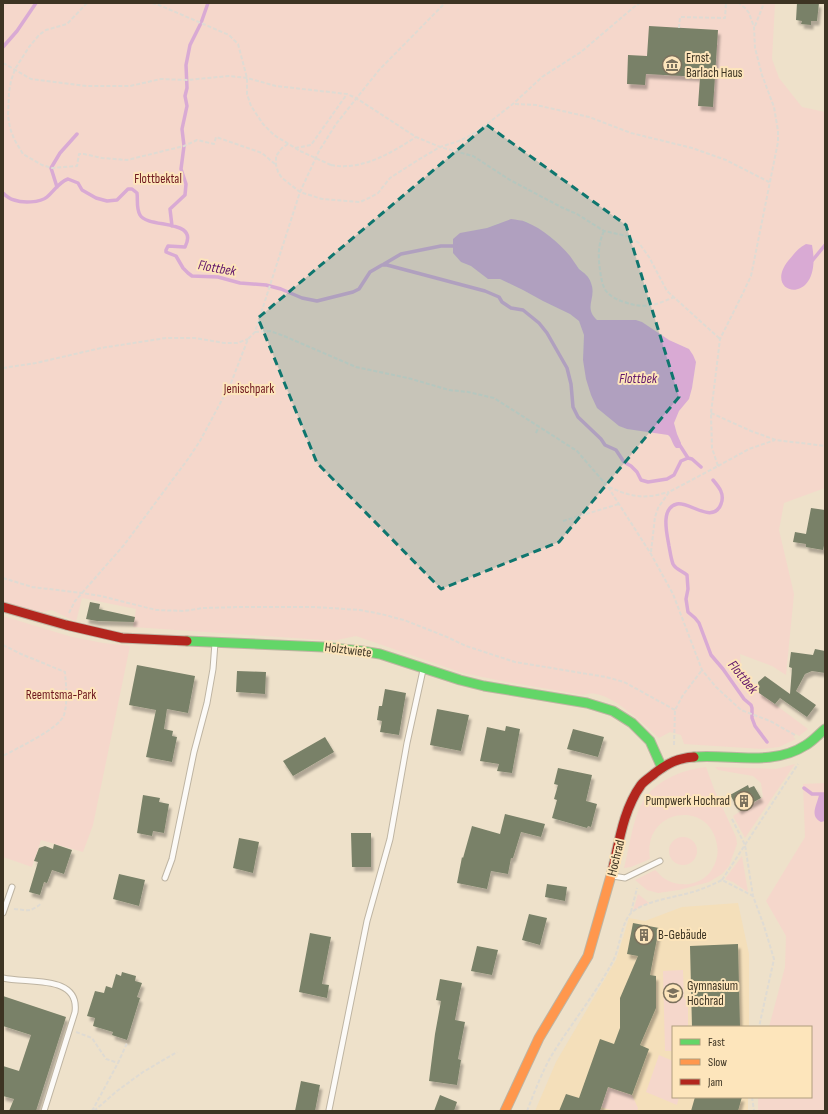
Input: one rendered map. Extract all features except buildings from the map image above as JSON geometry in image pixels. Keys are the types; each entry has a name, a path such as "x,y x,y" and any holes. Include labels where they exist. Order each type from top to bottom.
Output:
{"street":[{"name":"Holztwiete","path":"3,607 66,626 122,638 323,647 362,651 380,654 484,686 587,703 613,711 632,723 651,744 662,768"},
{"name":"Hochrad","path":"505,1111 539,1038 588,956 630,803 642,784 662,768 678,760 694,757 763,759 787,754 806,744 825,729"}],"lane":[{"path":"165,878 172,860 194,752 207,703 216,642"},
{"path":"329,1110 367,921 390,839 407,743 424,668"},
{"path":"611,876 625,878 660,861"},
{"path":"3,912 12,887"},
{"path":"3,978 46,982 58,985 67,989 74,996 76,1012 44,1111"}],"path":[{"path":"87,3 67,24 41,32 29,47 15,70 11,80 8,116 14,139 23,154 42,165 52,168 77,166 79,154 102,158 127,160 136,159 184,146 197,140 214,144 216,137 262,153 276,165"},
{"path":"152,3 229,35 238,44 247,78 247,94 251,106 263,124 274,135 294,148 331,165 341,167 359,165 385,155 416,137"},
{"path":"66,626 70,609 75,601 124,545 188,459 200,441 231,383 248,339 255,332 300,192 319,151 336,124 356,98 394,54 445,3"},
{"path":"288,144 278,152 276,156 276,165 282,178 300,192 322,199 360,202 378,193 390,178 440,147 459,141 477,132 514,103 542,77 582,52 634,6 640,3"},
{"path":"679,28 680,16 725,18 726,3"},
{"path":"718,466 712,448 711,413 720,339 751,276 776,153 778,131 774,106 762,75 755,48 754,27 749,13 739,3"},
{"path":"754,27 764,3"},
{"path":"3,64 31,79 87,86 130,86 161,79 187,80 229,76 247,78 276,86 347,94 356,98 416,137 440,147 473,156 533,193 587,220 604,231 627,236 639,243 649,257 667,291 720,339"},
{"path":"294,148 310,145 347,94"},
{"path":"514,103 536,105 590,117 631,133 692,148 726,160 769,182"},
{"path":"604,231 600,238 598,249 603,285 606,291 616,300 641,307 655,305 674,297"},
{"path":"255,332 270,331 356,367 408,378 449,390 468,392 494,398 577,451 608,487 651,554 673,594 702,670 716,687 741,710 770,721 799,739"},
{"path":"3,368 36,363 101,348 166,338 195,338 224,343 237,343 248,339"},
{"path":"711,413 776,440 825,446"},
{"path":"536,433 539,426"},
{"path":"608,487 628,494 640,496 650,496 669,492 750,449 776,440"},
{"path":"651,554 655,517 658,508 669,492"},
{"path":"563,521 619,504"},
{"path":"3,578 32,587 82,593 165,611 240,607 315,607 360,610 382,614 404,620 466,646 515,662 606,677 624,682 676,710"},
{"path":"3,644 21,654 65,672 67,698 64,716 52,728 3,756"},
{"path":"674,745 676,710 683,694 702,670"},
{"path":"631,914 644,906 711,886 722,880 801,759"},
{"path":"732,819 745,845 753,896 774,959 759,1026"},
{"path":"722,880 753,896"},
{"path":"527,1111 550,1058 594,994 614,960 624,926 631,914 637,888"},
{"path":"3,912 15,909 28,911 33,910 42,903"},
{"path":"70,1029 92,1038 106,1059 118,1063"},
{"path":"93,1111 118,1063 127,1042"},
{"path":"93,1111 143,1072 177,1052"},
{"path":"752,1098 754,1111"}],"highlighted area":[{"path":"487,125 626,225 679,397 559,542 441,589 317,463 258,318"}],"shaded area":[{"name":"Gymnasium Hochrad","path":"738,903 749,954 749,1026 672,1026 672,1098 748,1098 748,1111 535,1111 556,1062 616,960 629,918 645,921 682,907"}],"green space":[{"name":"Jenischpark","path":"3,3 775,3 772,59 779,78 802,107 825,112 825,488 784,503 779,530 794,594 786,675 772,666 740,654 742,680 808,729 799,736 796,734 793,737 796,739 779,747 762,749 684,744 681,735 670,732 659,738 620,705 603,696 593,694 583,695 463,673 356,636 337,640 323,640 133,627 136,609 82,598 76,622 52,610 39,613 3,601","holes":["526,221 546,233 556,242 589,278 592,288 591,311 597,320 636,320 642,322 669,340 689,349 696,362 692,388 689,399 679,411 674,423 681,443 671,440 668,435 627,429 619,426 597,408 583,360 584,335 579,321 570,314 500,279 488,279 471,266 461,262 453,253 471,231 487,228 499,223"]},
{"name":"Reemtsma-Park","path":"3,616 72,637 130,646 93,825 83,852 41,840 32,867 3,857"},
{"path":"795,764 745,838 733,816 763,797 761,783 753,776 718,770 715,767 776,769"},
{"path":"706,767 714,789 736,837 737,844 729,866 722,874 709,882 679,890 658,893 647,890 635,880 655,870 664,878 672,882 678,884 690,884 707,876 714,865 717,858 718,848 712,830 702,821 691,816 678,816 666,820 656,829 650,842 650,859 631,867 624,868 635,820 646,797 660,783 669,778 687,771"},
{"path":"825,783 825,1111 758,1111 758,1098 812,1098 812,1026 769,1026 785,967 786,936 766,901 805,837 803,784"},
{"path":"683,837 693,841 697,851 693,861 683,865 673,861 669,851 673,841"},
{"path":"742,856 748,892 733,882 725,879"},
{"path":"638,894 649,903 633,911"},
{"path":"683,970 684,999 688,999 688,1026 672,1026 672,1051 665,1051 663,971"},
{"path":"659,1055 672,1061 672,1098 679,1098 677,1105 646,1092"},
{"path":"608,1087 632,1095 638,1108 637,1111 614,1111 601,1107"}],"water":[{"name":"Flottbek","path":"511,219 526,222 550,236 588,277 592,288 591,311 597,320 636,320 642,322 669,340 689,349 696,362 692,388 689,399 679,411 674,423 681,443 681,448 676,448 668,435 627,429 619,426 597,408 586,379 583,360 584,335 579,321 570,314 500,279 488,279 471,266 461,262 453,253 453,239 460,233 487,228"},
{"path":"806,244 812,245 813,265 810,279 803,287 794,290 787,288 782,282 782,273 792,256 798,249"},
{"path":"825,794 825,821 821,822 815,817 815,810 819,795"}],"waterway":[{"path":"3,47 17,31 36,3"},
{"path":"172,226 170,209 185,195 186,184 181,169 184,146 182,129 187,106 185,96 187,88 186,65 190,45 201,23 208,3"},
{"path":"57,187 51,168 60,153 77,134"},
{"name":"Flottbek","path":"3,193 17,201 36,201 47,197 59,184 68,179 78,183 82,190 96,198 107,201 117,200 128,189 132,189 137,193 140,215 145,219 171,225 185,232 188,238 185,247 168,246 166,252 176,256 183,268 192,276 218,277 240,283 266,285 281,289 302,298 317,301 353,292 359,289 370,272 382,265 387,265 485,291 499,297 502,302 511,308 523,310 539,323 547,333 567,368 571,384 573,407 578,417 601,439 605,445 616,450 624,462 637,472 641,480 648,482 667,479 674,475 681,461 688,458 692,459 701,467"},
{"path":"812,261 825,245"},
{"name":"Flottbek","path":"384,264 401,254 441,246 456,246"},
{"name":"Flottbek","path":"679,444 688,458"},
{"name":"Flottbek","path":"713,480 722,494 721,504 717,510 712,512 700,511 682,504 677,504 672,506 668,511 666,516 666,528 671,557 674,566 687,575 688,589 686,599 688,612 699,623 711,655 723,669 744,699 751,705 752,718 755,726 767,742"},
{"name":"Flottbek","path":"804,788 812,794 825,794"}],"traffic: fast":[{"path":"187,641 323,647 362,651 380,654 460,680 484,686 587,703 613,711 632,723 650,741 662,768"},
{"path":"694,757 766,758 780,756 793,752 806,745 825,729"}],"traffic: slow":[{"path":"505,1111 539,1038 588,956 612,872"}],"traffic: jam":[{"path":"3,607 66,625 122,638 187,641"},
{"path":"612,872 626,816 641,785 664,766 678,760 694,757"}],"place":[{"name":"Ernst Barlach Haus","path":"672,65"},
{"name":"Pumpwerk Hochrad","path":"744,801"},
{"name":"B-Gebäude","path":"644,935"},
{"name":"Gymnasium Hochrad","path":"673,993"}],"park label":[{"name":"Flottbektal","path":"158,179"}]}
